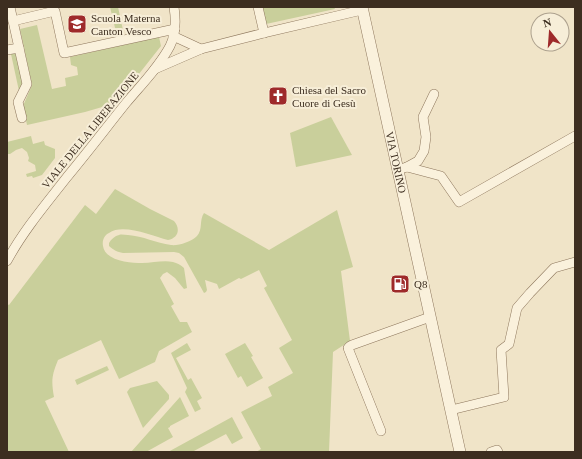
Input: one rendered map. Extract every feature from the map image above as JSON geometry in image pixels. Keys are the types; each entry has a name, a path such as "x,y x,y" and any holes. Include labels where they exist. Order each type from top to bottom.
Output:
{"street":[{"path":"10,7 27,84 18,102 22,118"},
{"name":"VIALE DELLA LIBERAZIONE","path":"7,261 16,244 35,217 154,70 170,45 176,19 174,7"},
{"path":"258,7 264,33"},
{"path":"154,70 201,49 340,11 362,9"},
{"name":"VIA TORINO","path":"362,9 402,168 430,317 460,452"},
{"path":"13,21 55,11 64,53 174,32 201,49"},
{"path":"7,50 19,48"},
{"path":"402,168 418,161 424,151 426,137 423,117 434,94"},
{"path":"402,168 441,176 459,202 575,136"},
{"path":"451,410 504,397 501,350 509,344 517,308 530,292 554,268 575,262"},
{"path":"381,431 348,348 352,344 430,317"},
{"path":"491,452 497,450 498,452"}],"green space":[{"path":"110,7 118,7 124,35 117,36"},
{"path":"262,7 334,7 335,9 266,24"},
{"path":"37,25 52,89 66,86 65,78 78,75 77,67 71,65 70,57 159,37 161,46 116,103 85,112 27,125 23,106 32,85 20,29"},
{"path":"16,53 23,83 19,91 11,54"},
{"path":"331,117 352,155 296,167 290,133"},
{"path":"31,136 33,144 44,141 45,145 55,149 55,158 42,175 33,178 32,176 27,177 26,174 36,171 35,165 28,161 29,158 27,152 22,148 7,154 7,142"},
{"path":"115,189 174,221 178,230 174,237 168,240 138,231 122,229 115,230 107,234 104,238 103,246 105,251 113,258 125,262 142,263 169,261 182,266 184,268 187,288 184,289 175,278 167,272 160,278 174,304 171,306 180,322 187,322 192,332 159,351 155,362 119,379 101,340 58,360 53,378 54,397 45,401 69,452 7,452 7,304 9,305 85,205 96,214"},
{"path":"337,210 353,267 341,271 350,341 333,352 329,452 256,452 261,449 241,412 272,396 268,387 293,373 279,348 292,340 264,288 267,286 259,270 241,279 239,278 219,289 217,284 205,280 207,290 204,293 184,257 179,253 123,253 112,249 109,246 109,243 115,237 122,235 139,237 171,245 184,243 199,234 204,213 269,250"},
{"path":"187,343 191,350 176,358 188,380 191,378 202,398 197,401 201,409 195,412 185,392 187,388 171,353"},
{"path":"245,343 263,378 247,387 241,376 238,378 225,354"},
{"path":"107,366 109,370 77,385 75,380"},
{"path":"157,381 169,395 169,399 143,428 127,392 130,388"},
{"path":"180,397 189,416 168,428 173,437 146,452 131,452"},
{"path":"232,417 243,438 232,444 226,434 192,452 168,452"}],"place":[{"name":"Scuola Materna Canton Vesco","path":"77,24"},
{"name":"Chiesa del Sacro Cuore di Gesù","path":"278,96"},
{"name":"Q8","path":"400,284"}]}
